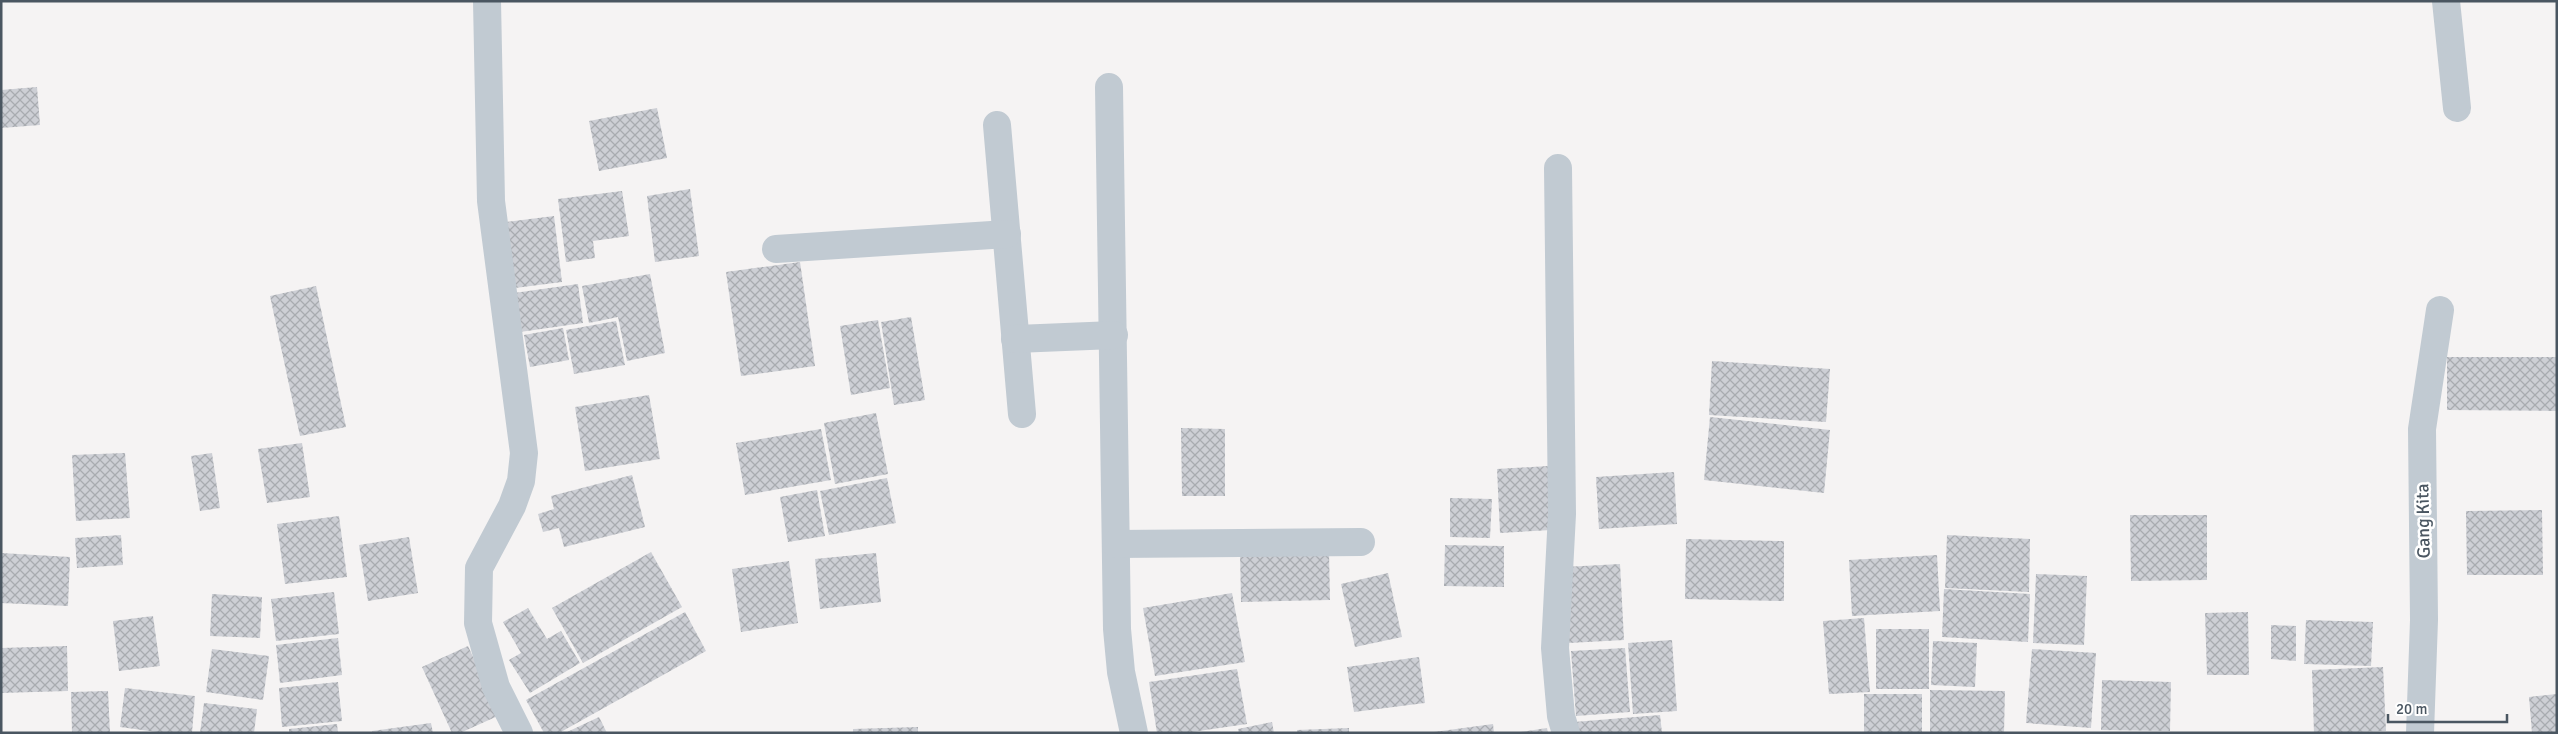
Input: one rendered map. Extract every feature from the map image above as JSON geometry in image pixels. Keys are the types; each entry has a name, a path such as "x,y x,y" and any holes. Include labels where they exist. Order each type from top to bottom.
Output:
{"street":[{"path":"486,1 491,201 524,453 521,481 512,506 479,568 478,623 496,687 519,733"},
{"path":"2446,1 2457,108"},
{"path":"1109,87 1117,629 1121,672 1134,733"},
{"path":"997,125 1022,414"},
{"path":"1558,168 1562,514 1555,648 1561,716 1566,733"},
{"path":"776,250 1006,234"},
{"name":"Gang Kita","path":"2420,733 2424,620 2422,429 2440,310"},
{"path":"1015,339 1114,335"},
{"path":"1116,544 1361,542"}],"building":[{"path":"37,87 40,125 1,128 1,90"},
{"path":"657,108 667,158 599,171 589,121"},
{"path":"690,189 699,256 655,262 647,196"},
{"path":"622,191 629,236 593,241 595,258 566,262 558,199"},
{"path":"554,216 562,282 515,288 506,222"},
{"path":"800,262 815,366 741,376 726,272"},
{"path":"650,274 665,353 627,361 618,317 589,323 582,286"},
{"path":"578,284 583,323 520,332 514,293"},
{"path":"316,286 346,427 300,436 270,296"},
{"path":"911,317 925,400 894,405 881,322"},
{"path":"878,320 890,388 851,395 840,326"},
{"path":"616,321 625,365 574,374 566,330"},
{"path":"563,328 569,360 530,367 524,335"},
{"path":"2447,357 2557,357 2557,411 2447,410"},
{"path":"1712,361 1830,369 1826,422 1709,415"},
{"path":"649,395 660,459 585,471 575,407"},
{"path":"876,413 888,474 835,484 824,423"},
{"path":"1710,417 1830,430 1824,493 1704,480"},
{"path":"1181,428 1225,429 1225,496 1182,496"},
{"path":"821,429 831,480 745,495 736,443"},
{"path":"302,443 310,497 267,503 258,449"},
{"path":"125,453 130,518 76,521 72,455"},
{"path":"212,453 220,508 200,511 191,456"},
{"path":"1548,466 1552,530 1500,533 1497,469"},
{"path":"1674,472 1677,524 1599,529 1596,477"},
{"path":"632,475 645,527 564,547 559,528 543,532 538,514 554,509 551,496"},
{"path":"887,478 896,523 829,535 820,491"},
{"path":"817,490 825,536 788,542 780,497"},
{"path":"1450,498 1492,499 1490,538 1450,537"},
{"path":"2542,510 2543,575 2467,575 2466,511"},
{"path":"2130,515 2207,515 2207,580 2131,581"},
{"path":"339,516 347,577 285,584 277,524"},
{"path":"121,535 123,565 77,568 75,538"},
{"path":"1947,535 2030,539 2029,592 1945,588"},
{"path":"409,537 418,593 368,601 359,545"},
{"path":"1686,539 1784,541 1784,601 1685,599"},
{"path":"1445,545 1504,546 1504,587 1444,586"},
{"path":"1329,551 1330,600 1241,602 1240,553"},
{"path":"651,552 682,607 583,663 552,608"},
{"path":"1,553 70,557 68,606 1,603"},
{"path":"876,553 881,602 820,609 815,559"},
{"path":"1937,555 1940,611 1852,616 1849,560"},
{"path":"789,561 798,623 741,632 732,569"},
{"path":"1620,564 1624,640 1569,643 1564,567"},
{"path":"1388,573 1402,637 1355,647 1341,584"},
{"path":"2036,574 2087,576 2084,645 2033,643"},
{"path":"1944,589 2030,594 2028,642 1942,637"},
{"path":"334,592 339,634 276,641 271,599"},
{"path":"1232,593 1245,662 1155,676 1143,608"},
{"path":"212,594 262,597 260,638 210,636"},
{"path":"528,608 547,639 561,631 580,663 530,693 509,660 521,653 503,622"},
{"path":"685,612 706,651 559,733 544,733 526,700"},
{"path":"2248,612 2249,675 2207,675 2205,613"},
{"path":"153,616 160,666 119,671 113,621"},
{"path":"1864,618 1870,692 1829,694 1823,621"},
{"path":"2306,620 2373,622 2371,666 2304,664"},
{"path":"2271,625 2296,626 2296,661 2271,659"},
{"path":"1876,629 1929,629 1929,689 1876,689"},
{"path":"338,638 342,675 280,683 276,645"},
{"path":"1672,640 1677,711 1633,714 1628,643"},
{"path":"1933,641 1977,643 1975,687 1931,685"},
{"path":"67,646 68,691 1,693 1,648"},
{"path":"468,646 500,715 460,733 452,733 422,667"},
{"path":"1625,648 1630,712 1576,716 1571,651"},
{"path":"212,649 269,656 263,700 206,692"},
{"path":"2032,649 2096,653 2091,728 2026,723"},
{"path":"1419,657 1425,703 1354,712 1347,667"},
{"path":"2383,667 2386,731 2314,733 2312,670"},
{"path":"1237,669 1247,724 1185,733 1157,733 1149,682"},
{"path":"2102,680 2171,682 2170,731 2101,730"},
{"path":"338,682 342,721 282,727 279,688"},
{"path":"125,688 195,696 192,733 164,733 120,727"},
{"path":"1930,690 2005,691 2004,733 1930,733"},
{"path":"108,691 110,733 72,733 71,692"},
{"path":"1864,694 1922,694 1922,733 1864,733"},
{"path":"2557,694 2557,733 2532,733 2529,697"},
{"path":"204,703 257,709 254,733 200,733"},
{"path":"1660,715 1662,733 1575,733 1574,722"},
{"path":"599,717 607,733 565,733"},
{"path":"1272,722 1274,733 1239,733 1238,729"},
{"path":"431,723 433,733 373,733 372,731"},
{"path":"337,724 338,733 289,733 289,729"},
{"path":"1493,724 1494,733 1434,733 1434,732"},
{"path":"918,727 918,733 853,733 853,729"},
{"path":"1349,728 1349,733 1297,733 1297,730"},
{"path":"1547,728 1548,733 1521,732"}]}
